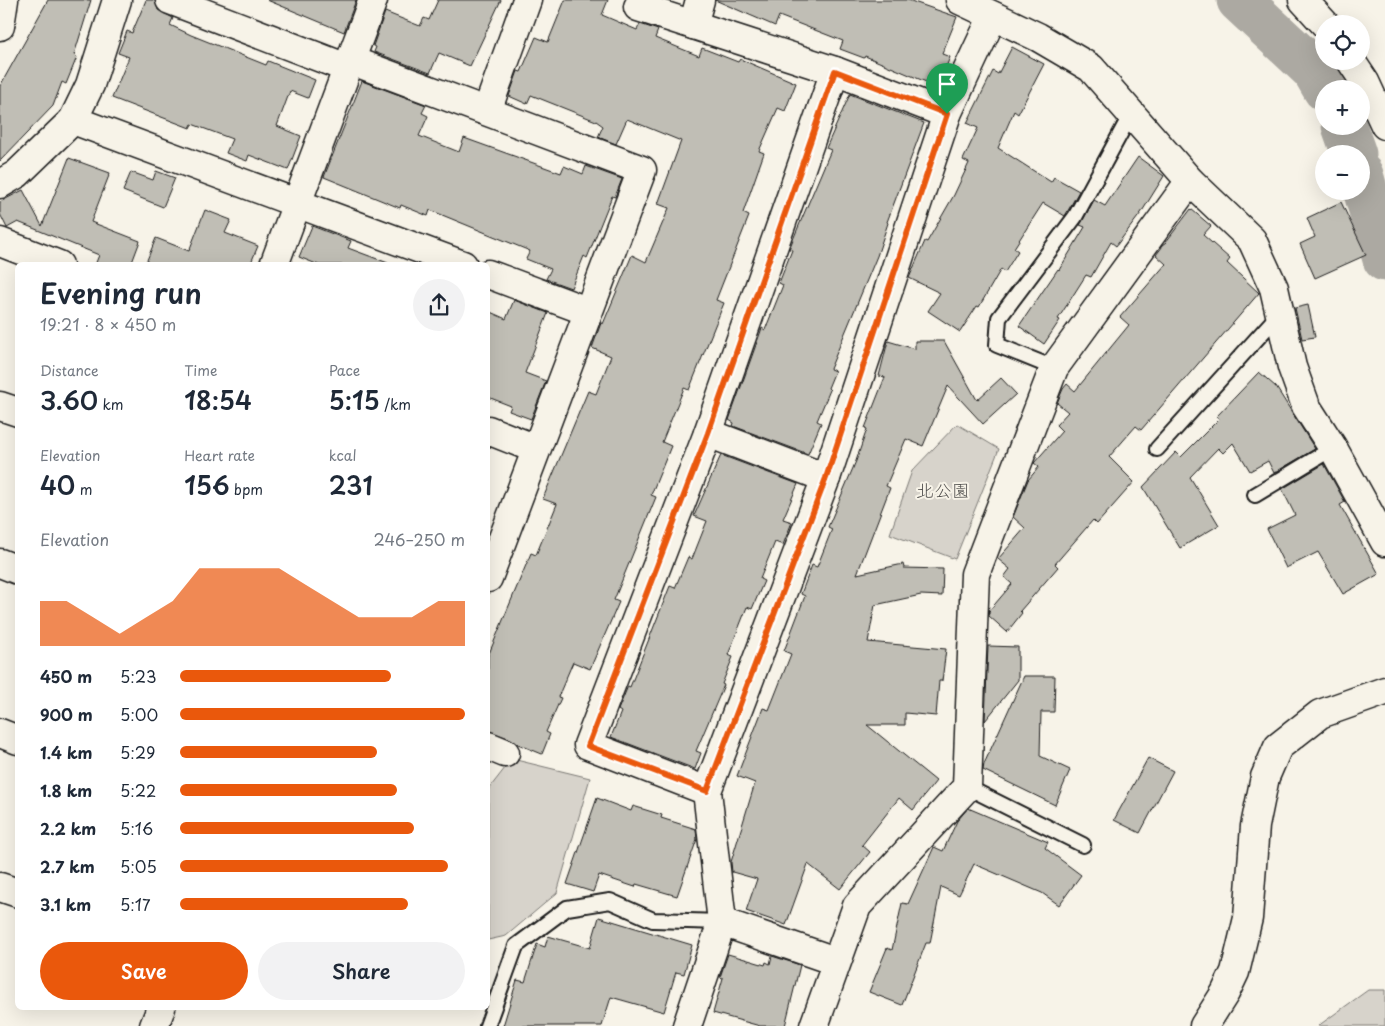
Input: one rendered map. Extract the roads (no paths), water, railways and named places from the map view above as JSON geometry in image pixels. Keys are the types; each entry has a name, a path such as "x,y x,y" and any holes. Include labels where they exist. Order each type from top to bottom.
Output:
{"street":[{"path":"0,26 4,0"},
{"path":"0,184 17,174 73,120 90,85 117,0"},
{"path":"170,0 487,112 642,170 490,573"},
{"path":"275,262 372,0"},
{"path":"487,112 527,0"},
{"path":"960,0 1038,37 1091,68 1190,181 1252,240 1274,288 1292,367 1306,406 1333,448 1385,542"},
{"path":"1303,0 1317,15"},
{"path":"638,6 697,12 835,71 947,114"},
{"path":"687,1026 722,922 707,791 826,478 947,114 993,16"},
{"path":"1357,70 1365,82 1385,125"},
{"path":"707,791 588,746 708,433 835,71"},
{"path":"73,120 455,262"},
{"path":"814,1026 856,906 967,787 975,574 1054,368 1190,181"},
{"path":"0,242 51,262"},
{"path":"490,275 588,311"},
{"path":"0,406 15,411"},
{"path":"490,431 536,449"},
{"path":"708,433 826,478"},
{"path":"0,563 15,569"},
{"path":"1204,1026 1225,993 1234,972 1248,918 1255,826 1265,777 1278,747 1320,714 1385,691"},
{"path":"0,733 15,739"},
{"path":"0,887 15,892"},
{"path":"722,922 835,962"},
{"path":"154,1026 160,1010"}],"lane":[{"path":"1054,368 997,345 999,318 1075,217 1131,114"},
{"path":"1156,449 1280,313"},
{"path":"1255,494 1333,448"},
{"path":"967,787 1083,845"},
{"path":"487,1026 516,946 567,908 610,901 653,920 722,922"}],"waterway":[{"path":"1239,0 1314,70 1320,80"},
{"path":"1347,135 1351,145"},
{"path":"1368,200 1385,259"}],"park label":[{"name":"北公園","path":"943,491"}]}
